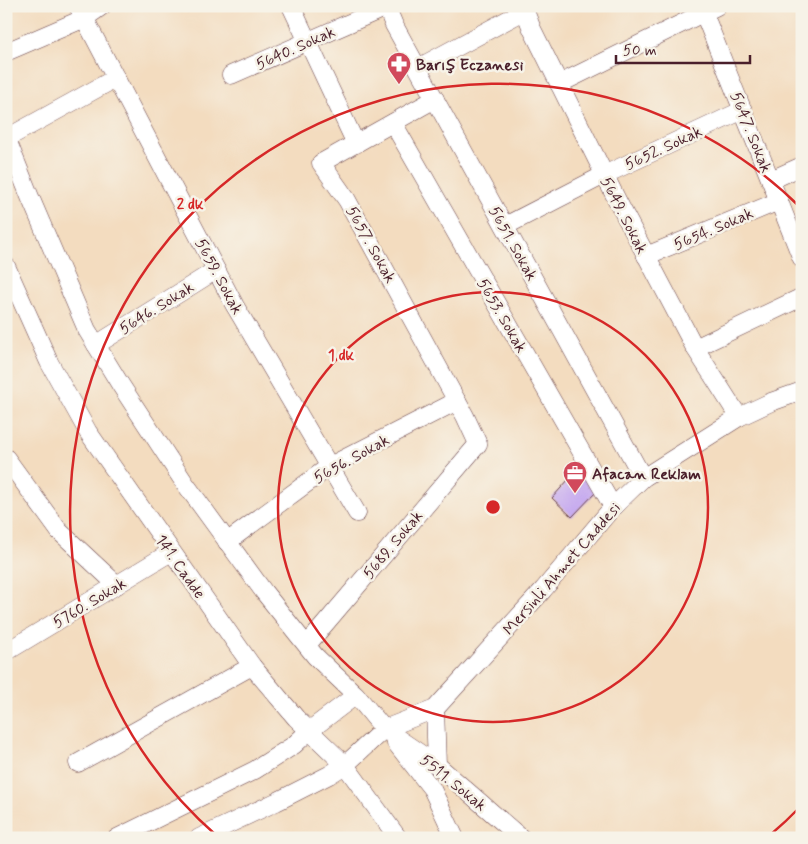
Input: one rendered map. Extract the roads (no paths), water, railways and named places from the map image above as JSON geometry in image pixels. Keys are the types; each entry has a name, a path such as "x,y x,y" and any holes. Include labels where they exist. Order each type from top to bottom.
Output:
{"street":[{"path":"6,52 82,12 102,6"},
{"path":"291,6 356,144"},
{"name":"5640. Sokak","path":"231,75 386,7"},
{"name":"5651. Sokak","path":"386,7 394,25 643,478"},
{"path":"418,68 523,8"},
{"name":"5649. Sokak","path":"523,8 604,175 646,256 695,348 739,417"},
{"path":"559,84 707,8"},
{"name":"5647. Sokak","path":"707,8 743,110 802,259"},
{"name":"5659. Sokak","path":"82,12 235,306 357,513"},
{"path":"116,78 6,137 87,330 179,474 227,542 315,656 356,695 432,789 455,838"},
{"name":"5657. Sokak","path":"435,99 321,163 348,200 457,401 478,444"},
{"name":"5652. Sokak","path":"505,226 604,175 743,110"},
{"name":"5653. Sokak","path":"393,123 613,507"},
{"path":"771,180 802,166"},
{"name":"5654. Sokak","path":"646,256 779,201"},
{"name":"141. Cadde","path":"6,266 50,362 88,432 252,666 296,718 345,765 398,838"},
{"name":"5646. Sokak","path":"96,344 216,270"},
{"path":"695,348 802,298"},
{"name":"Mersinli Ahmet Caddesi","path":"384,729 435,709 542,590 613,507 643,478 739,417 802,391"},
{"name":"5656. Sokak","path":"227,542 330,466 457,401"},
{"name":"5689. Sokak","path":"307,645 478,444"},
{"path":"6,458 59,531 117,585"},
{"name":"5760. Sokak","path":"6,652 171,552"},
{"path":"78,763 252,666"},
{"path":"118,838 255,770 294,745 310,730 356,695"},
{"path":"435,709 437,765"},
{"path":"199,838 276,802 345,765 384,729"},
{"name":"5511. Sokak","path":"384,729 437,765 515,836"}],"place":[{"name":"Barış Eczanesi","path":"399,85"},
{"name":"Afacan Reklam","path":"575,494"}]}
